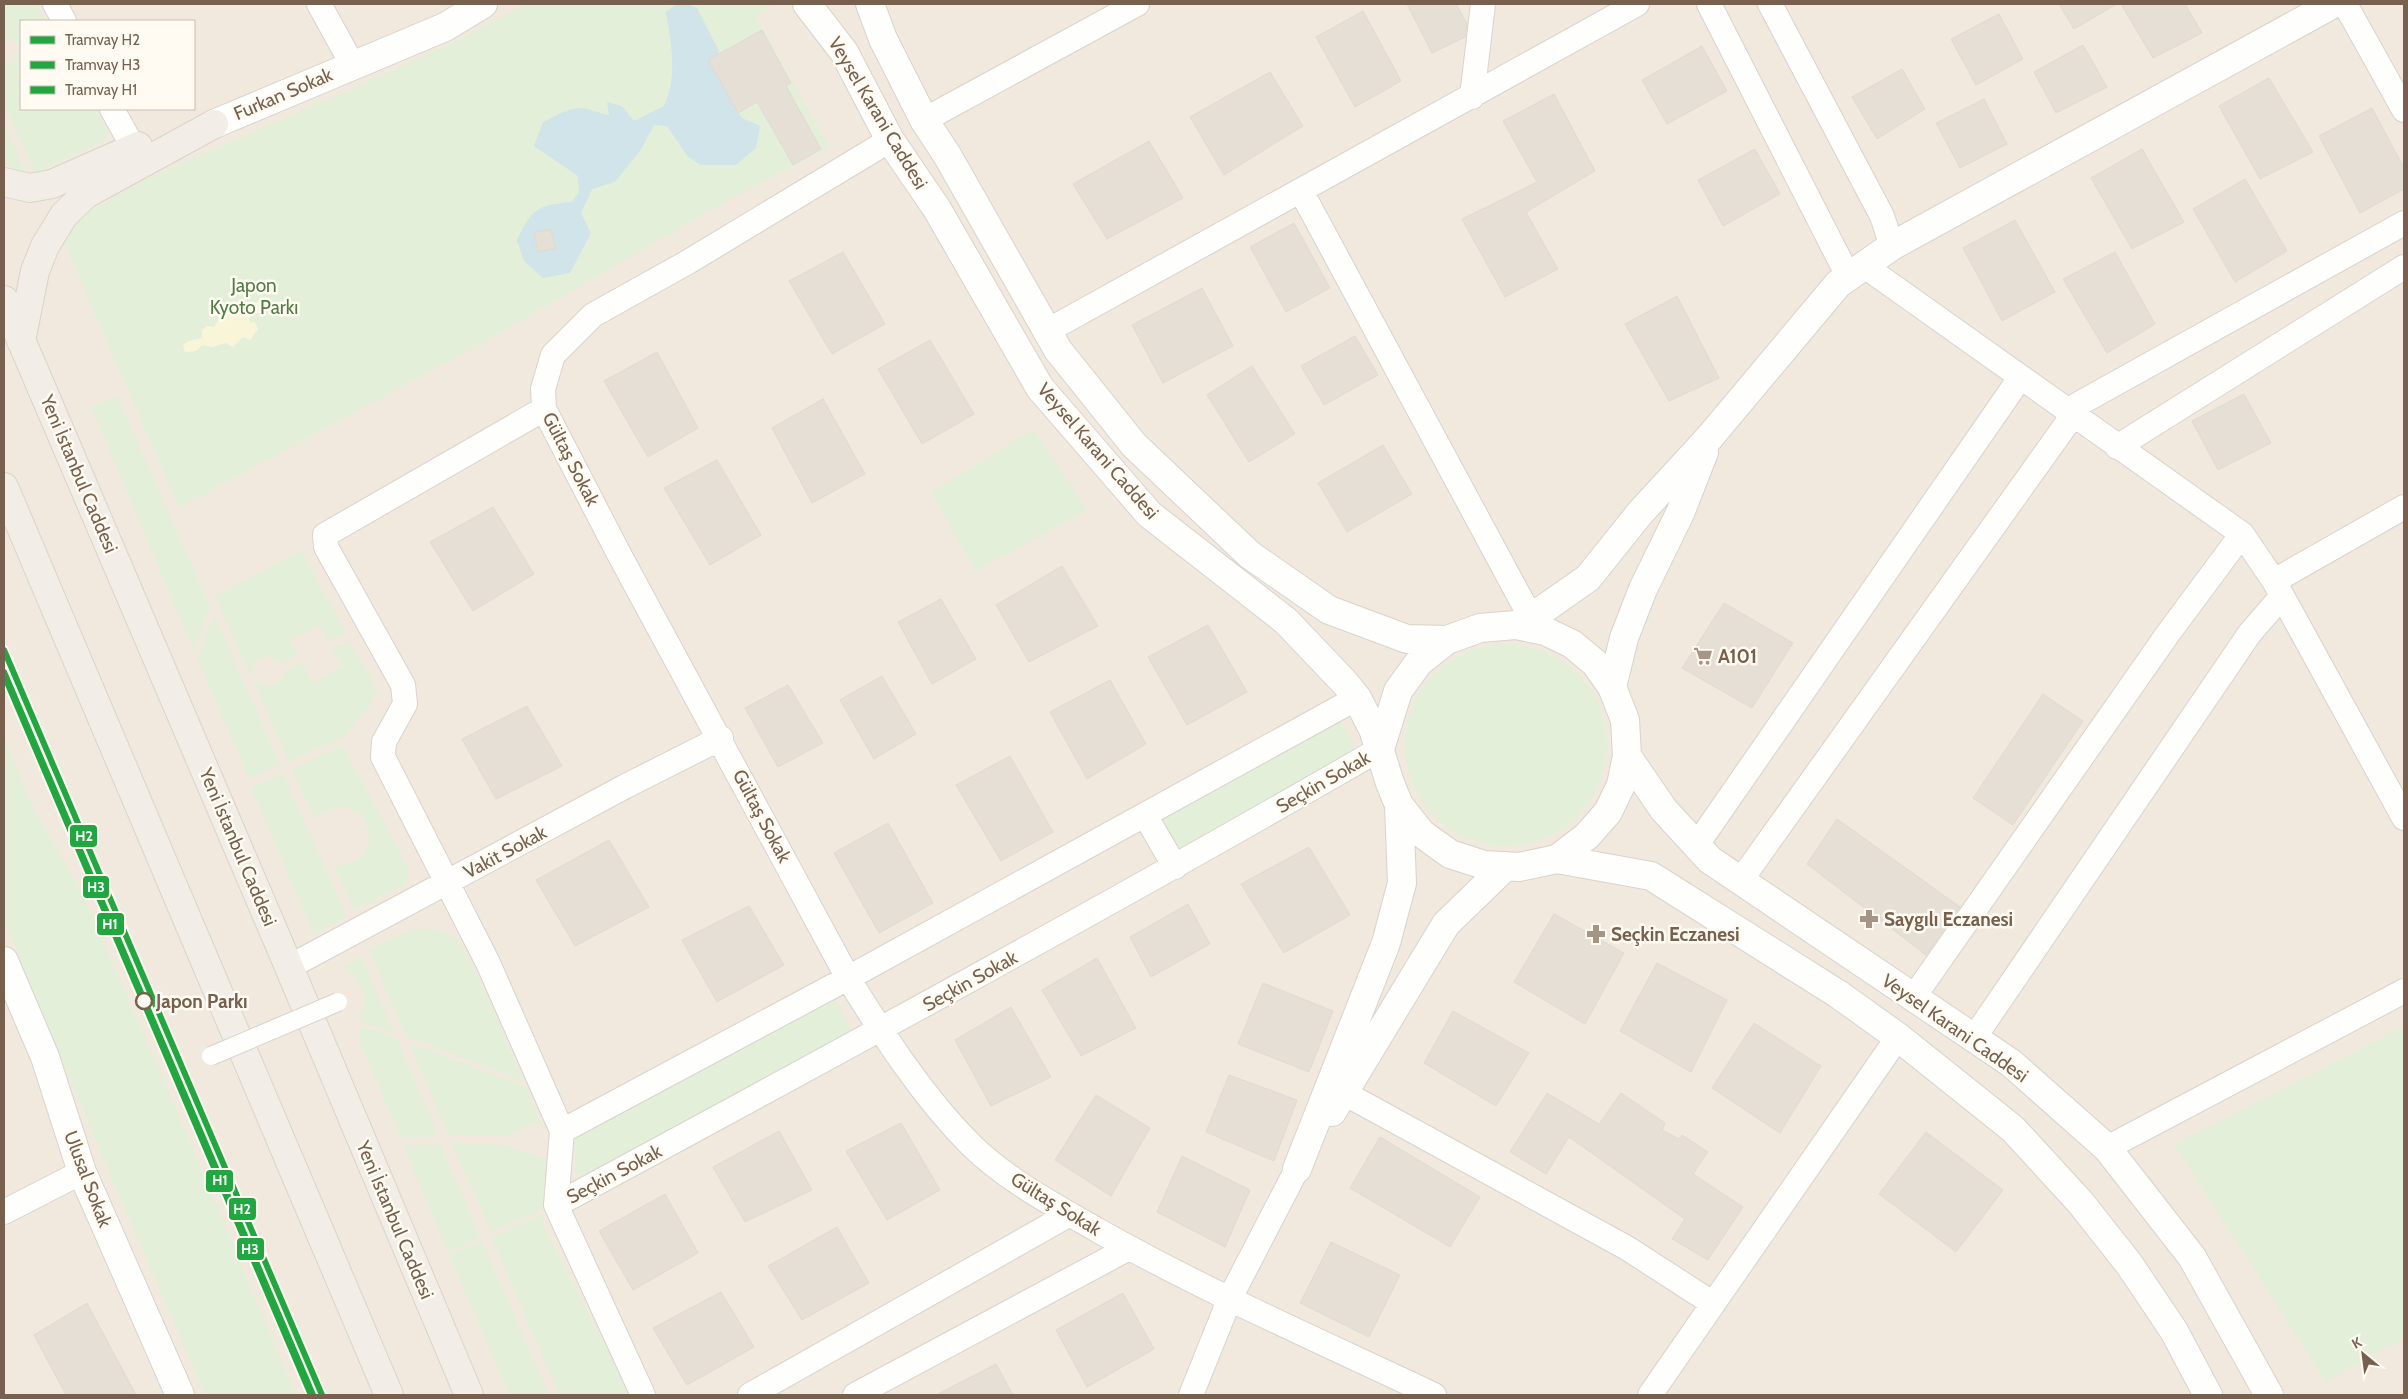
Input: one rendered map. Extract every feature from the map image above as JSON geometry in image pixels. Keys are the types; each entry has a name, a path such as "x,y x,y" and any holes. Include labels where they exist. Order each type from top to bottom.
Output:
{"highway":[{"path":"4,182 30,188 52,184 133,147 214,124"},
{"path":"21,341 35,271 45,246 64,215 86,194 214,124"},
{"name":"Yeni İstanbul Caddesi","path":"4,300 289,967 469,1395"},
{"path":"4,487 388,1395"}],"main road":[{"name":"Furkan Sokak","path":"214,124 352,64 445,27 483,4"},
{"name":"Veysel Karani Caddesi","path":"807,4 844,52 890,140 937,209 1040,388 1076,432 1149,514 1286,620 1357,698 1373,729 1390,783 1400,805"},
{"name":"Veysel Karani Caddesi","path":"870,4 883,39 924,120 947,155 1046,330 1058,350 1134,445 1250,555 1329,610 1407,639 1447,640"},
{"path":"1380,749 1398,691 1419,662 1447,640 1480,628 1524,622 1588,578 1640,513 1709,438 1838,284 1855,270 1892,246 2333,4"},
{"path":"1612,687 1627,630 1642,589 1681,510 1709,438"},
{"path":"1524,622 1572,644 1595,663 1612,687 1625,720 1627,756 1621,785 1608,812 1588,836 1557,859"},
{"name":"Veysel Karani Caddesi","path":"1627,756 1664,810 1710,860 2011,1063 2107,1148 2192,1257 2269,1395"},
{"path":"1400,805 1421,833 1450,854 1484,865 1519,867 1557,859 1651,876 1838,994 1898,1037 2013,1129 2080,1202 2128,1264 2174,1331 2208,1395"},
{"path":"1297,1169 1386,943 1402,883 1400,805"},
{"path":"1297,1169 1446,924 1506,866"},
{"name":"Ulusal Sokak","path":"4,961 45,1057 82,1172 180,1395"}],"street":[{"path":"55,4 63,20"},
{"name":"Furkan Sokak","path":"319,4 352,64"},
{"path":"924,120 1137,4"},
{"path":"1472,97 1483,4"},
{"path":"1046,330 1472,97 1637,4"},
{"path":"1710,4 1855,270 2020,378 2242,534 2278,589 2404,818"},
{"path":"1770,4 1882,216 1892,246"},
{"path":"2345,4 2404,110"},
{"path":"113,110 133,147"},
{"name":"Gültaş Sokak","path":"890,140 696,257 593,315 553,355 543,389 544,408 619,554 721,738 848,978 880,1030 936,1104 972,1145 1028,1191 1129,1248 1434,1395"},
{"path":"1301,191 1524,622"},
{"path":"1741,880 2070,413 2404,223"},
{"path":"2117,447 2404,267"},
{"path":"1696,846 2020,378"},
{"path":"544,408 324,535 326,548 402,685 405,704 384,742 383,756 449,882 488,963 562,1131 556,1205 643,1395"},
{"path":"1974,1038 2278,589 2404,507"},
{"path":"1913,998 2167,635 2242,534"},
{"path":"562,1131 848,978 1357,698"},
{"name":"Vakit Sokak","path":"289,967 721,738"},
{"name":"Seçkin Sokak","path":"556,1205 880,1030 1175,867 1380,749"},
{"path":"1145,815 1175,867"},
{"path":"2107,1148 2404,991"},
{"path":"211,1056 338,1002"},
{"path":"1650,1395 1898,1037"},
{"path":"1344,1093 1627,1248 1712,1303"},
{"path":"1191,1395 1230,1298 1297,1169"},
{"path":"4,1212 82,1172"},
{"path":"750,1395 1070,1214"},
{"path":"855,1395 1129,1248"}],"shaded area":[{"path":"4,4 2404,4 2404,1395 4,1395"},
{"path":"677,4 688,4 697,8 719,51 715,71 742,118 760,126 756,148 736,165 701,165 688,157 667,126 654,125 640,151 615,182 592,189 581,213 591,233 570,273 543,278 524,261 517,240 527,221 537,210 550,205 572,202 579,192 578,176 534,146 543,122 576,108 584,108 609,115 607,102 622,106 634,121 664,106 671,83 672,72 666,12"}],"green space":[{"path":"4,4 37,4 46,20 20,20 20,110 97,110 107,130 107,134 102,142 35,173 4,103 4,68 15,60 19,48 15,40 4,37"},
{"name":"Japon Kyoto Parkı","path":"526,4 773,4 756,17 830,147 727,201 482,343 179,508 64,243 73,226 89,211 148,178 397,69 468,35"},
{"path":"4,122 27,175 23,175 4,162"},
{"path":"118,396 210,607 194,651 91,407"},
{"path":"1033,429 1088,510 975,571 931,492"},
{"path":"297,552 303,553 346,633 329,641 319,625 290,640 298,655 281,664 271,656 260,659 251,677 215,597"},
{"path":"214,614 280,765 249,779 197,658"},
{"path":"349,640 371,677 376,690 374,700 344,737 288,762 253,681 256,680 264,686 273,685 279,680 284,671 302,662 314,683 342,666 332,649"},
{"path":"1506,644 1526,646 1554,656 1570,667 1584,681 1599,706 1605,725 1607,745 1605,765 1595,793 1584,809 1570,823 1545,838 1526,844 1506,846 1486,844 1458,834 1442,823 1428,809 1413,784 1407,765 1405,745 1407,725 1417,697 1428,681 1442,667 1467,652 1486,646"},
{"path":"1337,712 1360,756 1179,855 1156,815"},
{"path":"4,736 31,802 86,901 174,1104 296,1395 205,1395 105,1163 4,920"},
{"path":"342,745 404,859 408,872 408,879 404,885 355,911 333,865 352,862 364,853 369,840 367,827 360,815 349,808 333,808 314,819 292,769"},
{"path":"283,773 346,914 345,918 314,935 251,788"},
{"path":"412,929 439,930 453,936 461,945 470,960 501,1027 523,1081 405,1036 369,950"},
{"path":"361,956 396,1035 359,1020 363,1003 362,990 360,984 343,966"},
{"path":"831,992 854,1033 584,1176 576,1172 574,1137"},
{"path":"360,1026 397,1039 439,1136 401,1138 360,1043"},
{"path":"2404,1026 2404,1338 2326,1382 2174,1145"},
{"path":"409,1043 525,1086 541,1123 521,1128 507,1135 453,1136 448,1134"},
{"path":"451,1142 504,1145 549,1160 544,1184 542,1210 491,1232"},
{"path":"440,1144 479,1233 477,1239 448,1252 403,1146"},
{"path":"544,1214 543,1226 631,1395 559,1395 491,1237"},
{"path":"482,1241 549,1395 509,1395 449,1255"}],"sand":[{"path":"260,299 266,306 266,310 254,314 249,319 251,323 255,322 258,329 250,340 243,337 233,347 225,343 212,347 202,345 196,351 185,352 183,346 186,342 202,338 202,330 207,326 214,327 221,317 236,309 249,308 255,310 253,305"}],"building":[{"path":"1407,4 1456,4 1467,23 1465,37 1432,53"},
{"path":"2059,4 2117,4 2074,29"},
{"path":"2121,4 2185,4 2202,33 2153,58"},
{"path":"1363,11 1401,81 1355,107 1316,37"},
{"path":"1999,14 2023,59 1976,85 1951,39"},
{"path":"762,30 791,83 786,86 821,149 793,165 757,102 738,113 708,60"},
{"path":"2083,45 2107,87 2056,113 2034,72"},
{"path":"1702,46 1727,91 1667,124 1642,80"},
{"path":"1902,69 1925,109 1877,139 1852,97"},
{"path":"1270,72 1303,126 1224,175 1190,117"},
{"path":"2269,78 2313,152 2260,179 2219,106"},
{"path":"1554,94 1595,171 1526,212 1558,269 1505,297 1462,219 1537,182 1503,121"},
{"path":"1984,99 2007,144 1960,168 1936,123"},
{"path":"2372,108 2404,168 2404,189 2360,213 2319,136"},
{"path":"1149,141 1183,198 1107,239 1073,184"},
{"path":"1755,149 1780,194 1723,226 1698,180"},
{"path":"2142,149 2184,222 2132,249 2091,178"},
{"path":"2245,179 2287,251 2235,282 2193,209"},
{"path":"2015,220 2055,292 2002,321 1963,248"},
{"path":"1294,223 1330,288 1286,312 1250,247"},
{"path":"550,229 556,248 538,252 534,233"},
{"path":"843,252 885,324 832,354 789,281"},
{"path":"2115,252 2155,324 2107,353 2063,279"},
{"path":"1202,288 1233,346 1163,383 1132,325"},
{"path":"1677,296 1719,378 1669,401 1625,324"},
{"path":"1355,336 1378,375 1324,405 1301,366"},
{"path":"930,340 974,414 922,444 878,369"},
{"path":"657,352 698,428 648,457 604,381"},
{"path":"1252,366 1295,434 1249,462 1207,395"},
{"path":"2244,394 2271,443 2218,470 2192,421"},
{"path":"823,399 865,474 812,503 772,428"},
{"path":"1383,445 1412,494 1347,532 1318,483"},
{"path":"717,460 761,535 710,565 664,488"},
{"path":"493,507 534,574 473,611 430,542"},
{"path":"1062,566 1098,626 1029,662 996,605"},
{"path":"941,599 976,659 932,684 898,622"},
{"path":"1724,603 1793,643 1752,708 1682,668"},
{"path":"1208,625 1247,692 1187,725 1148,657"},
{"path":"882,676 916,734 874,759 840,700"},
{"path":"1110,680 1146,744 1087,779 1050,712"},
{"path":"788,685 823,743 778,767 745,708"},
{"path":"2043,694 2083,721 2013,825 1973,798"},
{"path":"527,706 562,766 496,799 462,739"},
{"path":"1010,756 1053,832 1001,861 956,785"},
{"path":"1837,819 1960,907 1926,955 1807,864"},
{"path":"888,823 933,903 879,933 834,853"},
{"path":"609,840 649,907 575,946 536,880"},
{"path":"1309,847 1350,915 1284,953 1241,884"},
{"path":"1188,904 1210,944 1151,977 1130,937"},
{"path":"749,906 784,965 717,1002 682,940"},
{"path":"1554,914 1624,953 1585,1024 1514,982"},
{"path":"1097,958 1136,1028 1081,1056 1042,990"},
{"path":"1657,963 1727,1000 1691,1072 1620,1031"},
{"path":"1263,983 1333,1011 1309,1072 1238,1044"},
{"path":"1011,1007 1051,1077 991,1106 955,1040"},
{"path":"1453,1011 1529,1053 1496,1106 1424,1063"},
{"path":"1754,1023 1821,1066 1780,1133 1712,1088"},
{"path":"1229,1075 1297,1100 1274,1161 1206,1132"},
{"path":"1547,1093 1599,1124 1621,1093 1665,1123 1662,1130 1679,1139 1682,1135 1708,1152 1693,1174 1743,1207 1708,1260 1672,1239 1685,1219 1569,1137 1546,1174 1510,1152"},
{"path":"1096,1095 1150,1128 1111,1196 1055,1160"},
{"path":"901,1123 940,1190 887,1220 846,1151"},
{"path":"779,1131 812,1190 745,1222 713,1167"},
{"path":"1926,1132 2003,1190 1956,1252 1879,1194"},
{"path":"1380,1137 1480,1197 1450,1247 1350,1188"},
{"path":"1182,1156 1250,1190 1225,1247 1157,1212"},
{"path":"665,1194 698,1253 633,1290 599,1231"},
{"path":"837,1227 869,1283 802,1320 768,1266"},
{"path":"1331,1242 1400,1275 1369,1337 1300,1303"},
{"path":"721,1292 754,1347 687,1385 653,1328"},
{"path":"1123,1293 1154,1349 1087,1387 1056,1330"},
{"path":"87,1303 136,1395 66,1395 34,1335"},
{"path":"996,1364 1013,1395 936,1395"}],"tram line":[{"name":"H2","path":"4,650 322,1395"},
{"name":"H3","path":"4,672 313,1395"},
{"name":"H1","path":"4,675 311,1395"}],"place":[{"name":"A101","path":"1703,656"},
{"name":"Saygılı Eczanesi","path":"1869,919"},
{"name":"Seçkin Eczanesi","path":"1596,934"},
{"name":"Japon Parkı","path":"144,1001"}]}
